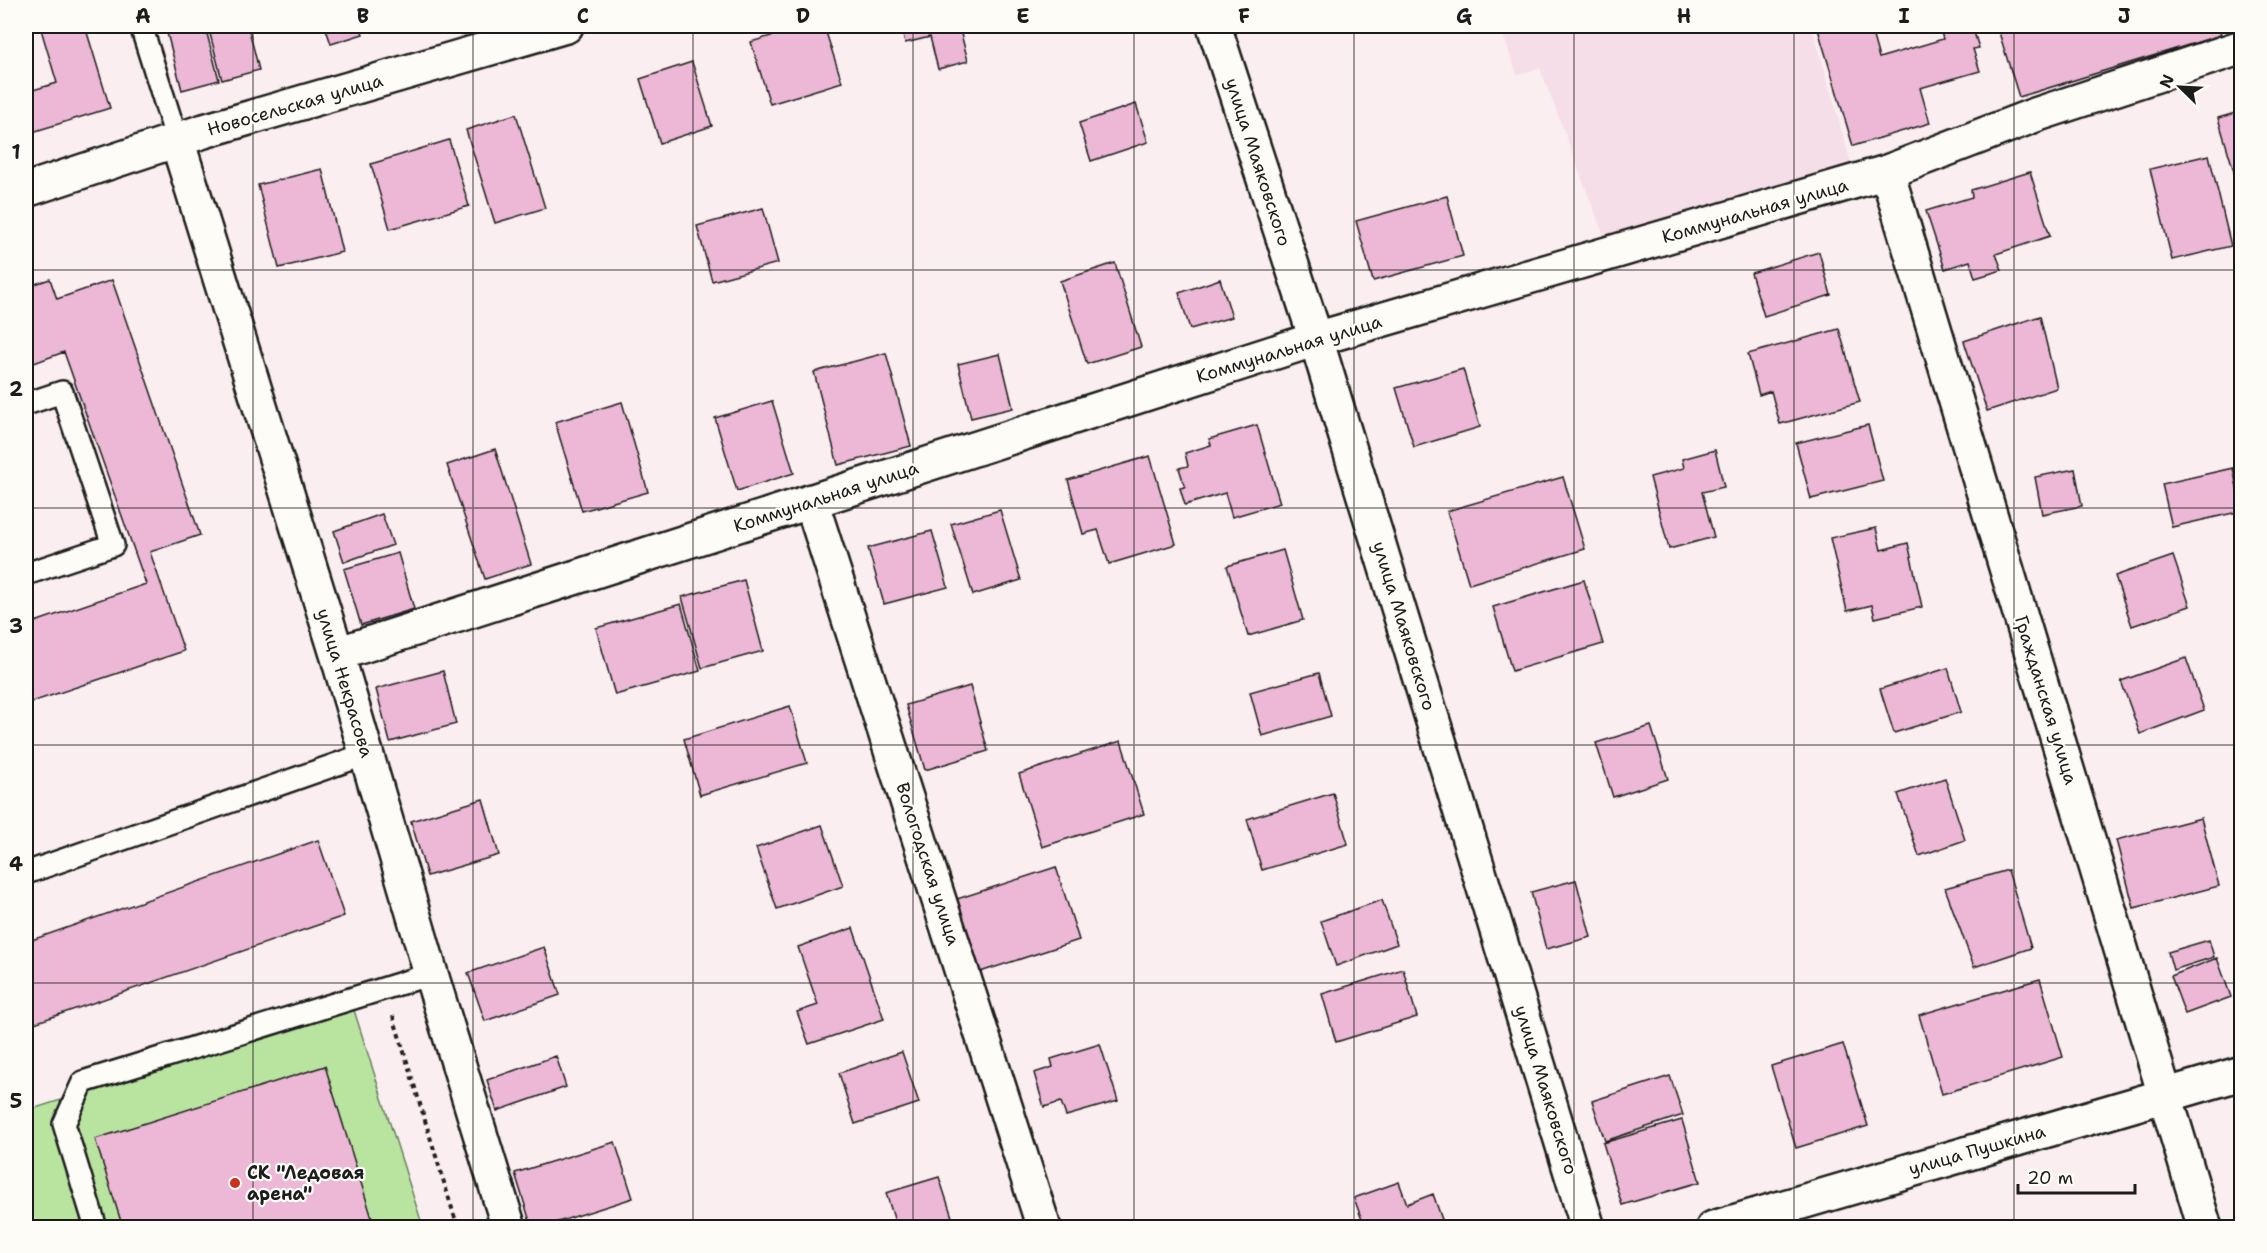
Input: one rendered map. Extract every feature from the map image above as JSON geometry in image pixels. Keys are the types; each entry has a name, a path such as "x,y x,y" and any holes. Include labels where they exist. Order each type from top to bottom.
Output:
{"street":[{"name":"Новосельская улица","path":"26,190 177,140 566,26"},
{"name":"улица Маяковского","path":"1214,26 1316,339 1588,1227"},
{"name":"Коммунальная улица","path":"336,654 1316,339 1887,172 2035,115 2241,47"},
{"name":"улица Некрасова","path":"177,140 336,654 509,1227"},
{"name":"Гражданская улица","path":"1887,172 2205,1227"},
{"name":"Вологодская улица","path":"811,501 1044,1227"},
{"name":"улица Пушкина","path":"1713,1227 2241,1073"}],"lane":[{"path":"141,26 177,140"},
{"path":"26,404 62,392 113,545 26,574"},
{"path":"26,873 366,754"},
{"path":"96,1227 64,1124 83,1082 431,974"}],"path":[{"path":"384,989 458,1227"}],"shaded area":[{"path":"1500,26 1812,26 1851,163 1606,242 1540,68 1517,75"}],"green space":[{"path":"353,1007 423,1227 26,1227 26,1111"}],"building":[{"path":"40,26 85,26 110,108 26,134 26,92 57,83"},
{"path":"180,26 205,26 219,80 182,90 166,29"},
{"path":"208,26 248,26 259,70 222,80"},
{"path":"325,26 360,26 363,34 331,44"},
{"path":"805,26 824,26 842,82 770,104 751,42"},
{"path":"901,26 959,26 968,61 938,69 930,37 905,43"},
{"path":"1817,26 1870,26 1879,58 1943,39 1939,26 1972,26 1979,48 1973,49 1980,71 1920,88 1930,123 1853,146"},
{"path":"1997,26 2218,26 2221,35 2019,97"},
{"path":"692,62 712,126 660,143 640,79"},
{"path":"1136,104 1148,142 1091,161 1079,123"},
{"path":"2242,111 2242,195 2241,195 2218,118"},
{"path":"516,114 545,208 495,223 466,130"},
{"path":"449,140 469,206 390,229 371,164"},
{"path":"2209,155 2231,246 2172,260 2150,169"},
{"path":"322,169 342,252 279,268 258,185"},
{"path":"2030,172 2050,236 1996,254 2002,270 1975,278 1970,261 1945,269 1926,211 1972,197 1971,190"},
{"path":"1447,196 1463,256 1373,281 1356,221"},
{"path":"763,208 778,263 712,281 697,226"},
{"path":"1819,252 1831,295 1764,316 1751,273"},
{"path":"1115,263 1141,347 1087,364 1060,281"},
{"path":"50,279 57,299 112,280 200,535 150,552 184,651 26,704 26,625 146,584 64,352 26,366 26,287"},
{"path":"1220,279 1232,317 1190,329 1179,293"},
{"path":"2040,316 2057,388 1987,411 1964,341"},
{"path":"1839,329 1860,402 1780,424 1771,391 1759,395 1748,354"},
{"path":"886,353 911,446 838,465 814,372"},
{"path":"1000,354 1013,408 971,418 958,364"},
{"path":"1463,369 1480,427 1414,447 1396,388"},
{"path":"772,401 794,473 737,491 715,418"},
{"path":"622,402 648,492 582,511 555,422"},
{"path":"1257,425 1280,503 1232,517 1225,493 1185,505 1180,488 1185,487 1179,468 1188,466 1185,453 1211,445 1209,439"},
{"path":"1868,425 1883,481 1811,499 1796,443"},
{"path":"495,449 531,564 485,579 447,465"},
{"path":"1715,450 1724,487 1702,492 1714,537 1669,549 1650,477 1684,468 1682,459"},
{"path":"1150,456 1176,544 1109,564 1098,530 1083,534 1068,480"},
{"path":"2233,468 2242,511 2172,527 2162,484"},
{"path":"2075,469 2082,506 2042,514 2035,477"},
{"path":"1563,477 1585,549 1469,584 1447,511"},
{"path":"1000,510 1021,580 973,595 951,524"},
{"path":"382,514 393,545 344,562 334,531"},
{"path":"1876,528 1881,550 1908,543 1922,607 1875,618 1872,605 1847,611 1830,538"},
{"path":"932,531 948,587 884,604 868,548"},
{"path":"1283,550 1303,620 1248,636 1227,566"},
{"path":"398,553 414,609 361,625 344,569"},
{"path":"2173,556 2190,606 2132,626 2115,576"},
{"path":"744,580 763,651 702,668 682,597"},
{"path":"1584,580 1603,644 1512,671 1493,607"},
{"path":"681,604 700,671 615,695 596,628"},
{"path":"2186,658 2204,710 2140,734 2121,681"},
{"path":"1948,668 1961,712 1894,733 1880,689"},
{"path":"443,671 456,724 390,742 376,689"},
{"path":"1319,673 1331,716 1262,736 1250,692"},
{"path":"970,686 988,751 925,770 906,705"},
{"path":"790,706 807,763 700,795 684,739"},
{"path":"1651,726 1668,779 1613,797 1596,743"},
{"path":"1121,741 1144,814 1042,847 1019,774"},
{"path":"1945,778 1965,840 1919,856 1898,794"},
{"path":"1333,793 1348,844 1262,870 1247,819"},
{"path":"483,799 499,855 427,876 411,821"},
{"path":"2201,818 2219,886 2134,908 2116,840"},
{"path":"822,825 843,886 777,909 756,848"},
{"path":"318,840 344,916 26,1026 26,942"},
{"path":"1056,867 1079,940 977,973 954,900"},
{"path":"2008,870 2031,948 1974,967 1945,888"},
{"path":"1576,880 1591,937 1546,949 1531,892"},
{"path":"1382,900 1397,944 1336,966 1321,921"},
{"path":"853,928 884,1019 809,1044 797,1012 818,1005 798,947"},
{"path":"2209,940 2214,957 2173,970 2168,952"},
{"path":"544,947 560,995 485,1021 468,973"},
{"path":"2217,958 2231,997 2185,1014 2171,976"},
{"path":"1403,969 1417,1017 1336,1042 1322,994"},
{"path":"2040,979 2063,1057 1942,1094 1919,1015"},
{"path":"1100,1044 1118,1101 1066,1116 1061,1102 1044,1107 1034,1073 1053,1067 1051,1059"},
{"path":"1843,1044 1868,1126 1796,1148 1771,1066"},
{"path":"902,1052 919,1103 855,1124 839,1073"},
{"path":"556,1056 566,1087 497,1111 487,1080"},
{"name":"СК \"Ледовая арена\"","path":"325,1066 375,1228 123,1228 95,1139"},
{"path":"1670,1076 1683,1115 1605,1141 1592,1101"},
{"path":"1682,1120 1700,1182 1622,1205 1603,1143"},
{"path":"615,1142 633,1198 539,1228 532,1228 515,1173"},
{"path":"939,1177 952,1217 918,1228 897,1228 886,1193"},
{"path":"1399,1182 1407,1204 1433,1194 1445,1228 1365,1228 1354,1198"}],"place":[{"name":"СК \"Ледовая арена\"","path":"235,1183"}]}
